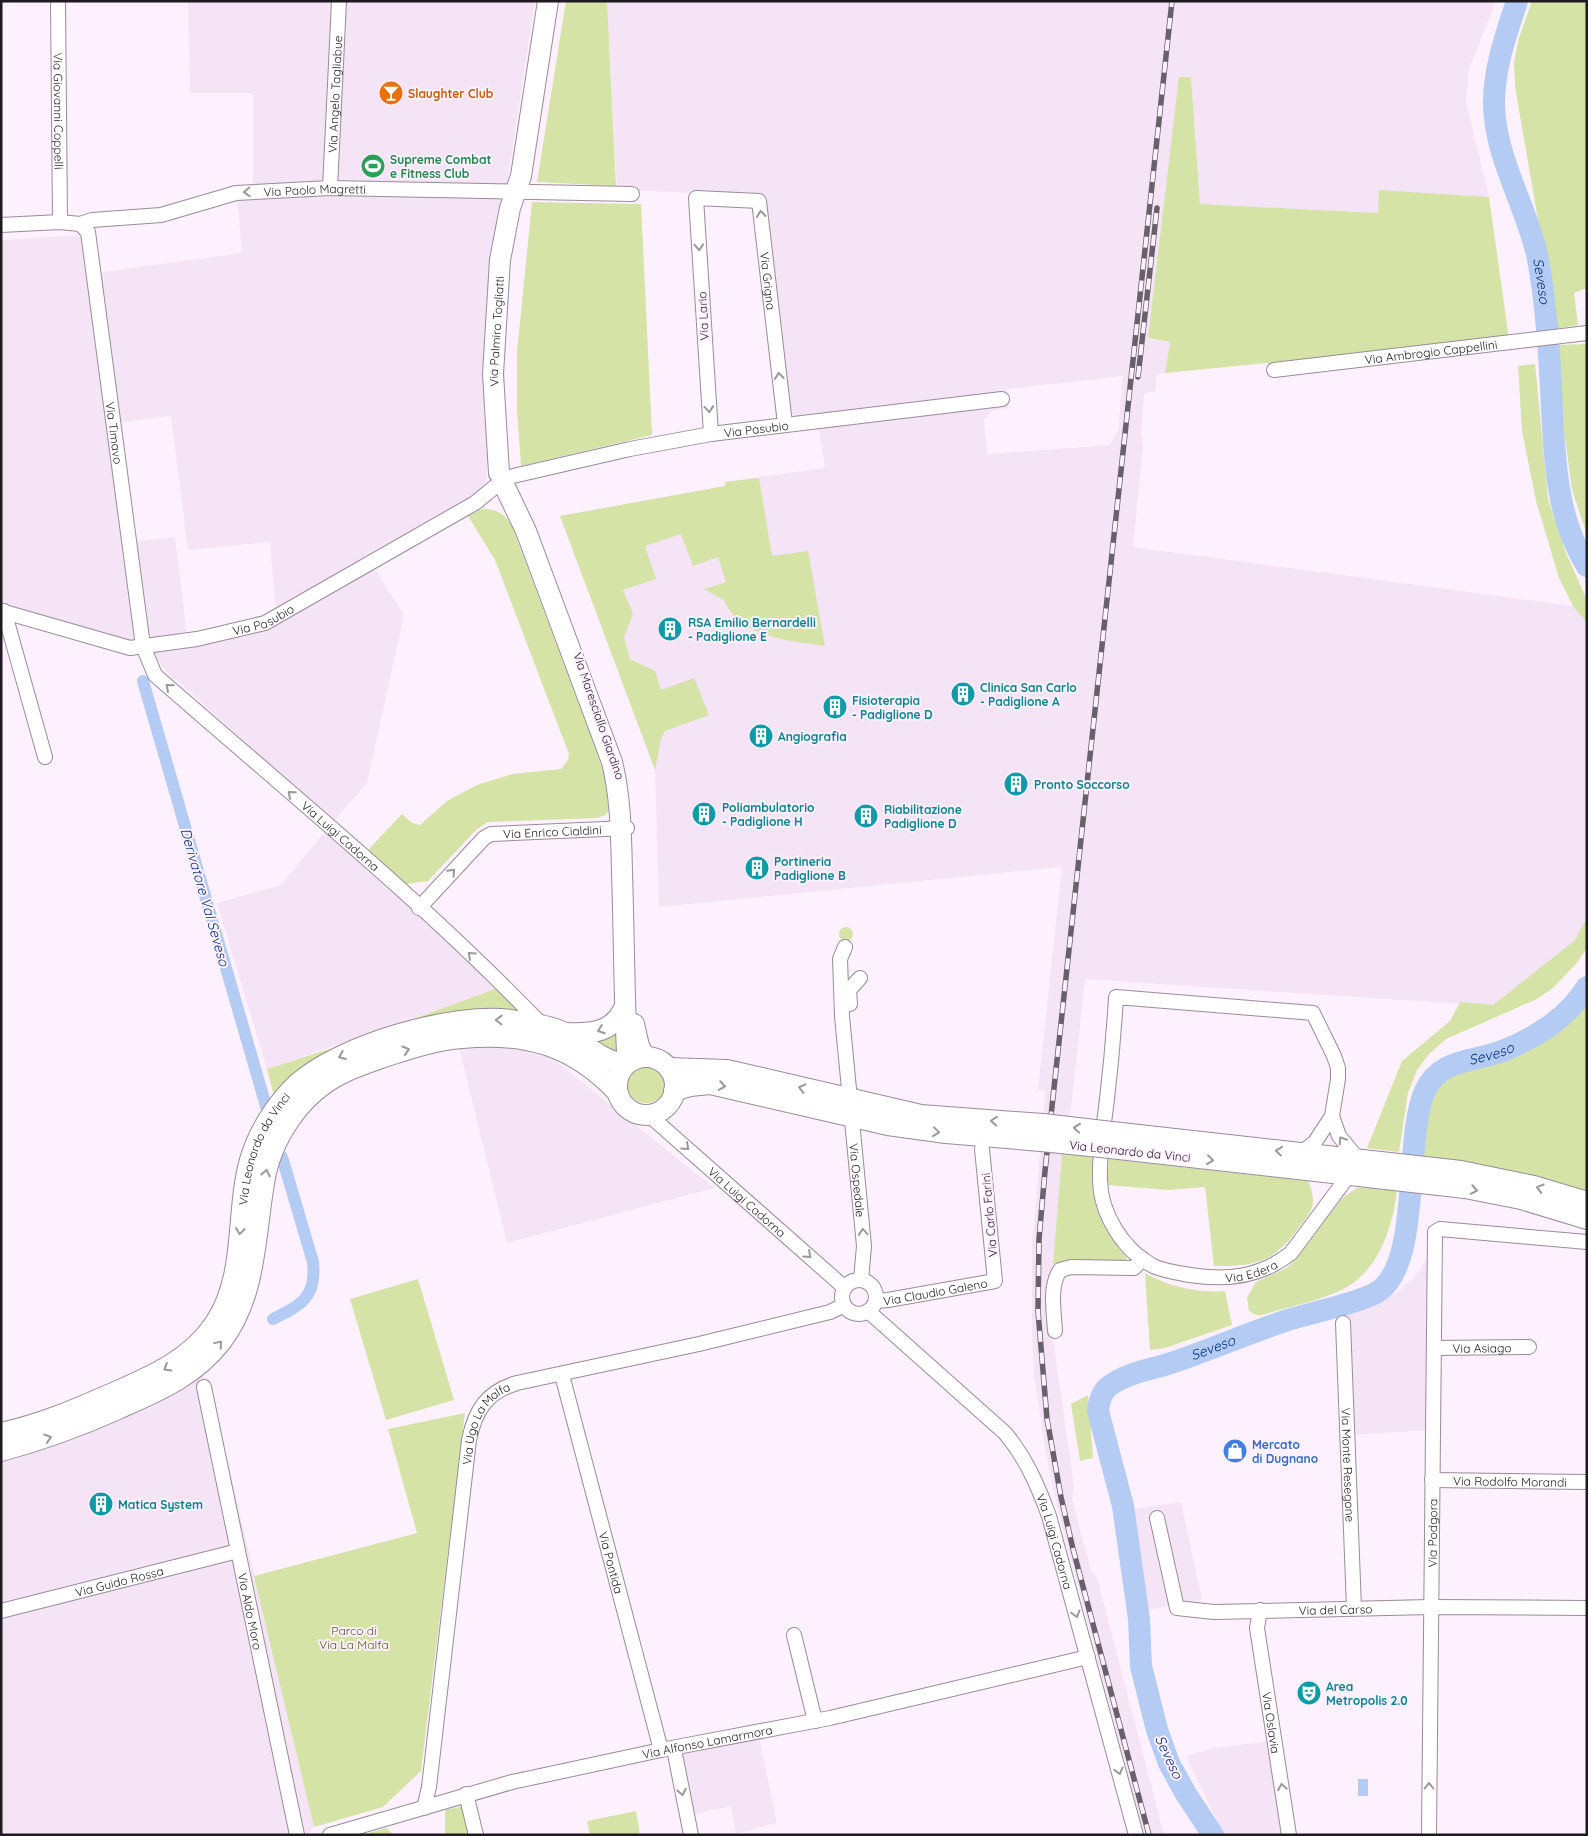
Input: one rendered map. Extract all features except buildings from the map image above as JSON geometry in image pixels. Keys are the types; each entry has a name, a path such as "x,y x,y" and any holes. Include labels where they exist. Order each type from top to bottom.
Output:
{"main road":[{"name":"Via Palmiro Togliatti","path":"507,484 500,374 504,298 516,210 514,176 541,1"},
{"name":"Via Palmiro Togliatti","path":"515,192 521,176 548,1"},
{"name":"Via Maresciallo Giardino","path":"507,484 612,762 624,828 632,1018 638,1046 645,1057"},
{"name":"Via Maresciallo Giardino","path":"624,828 627,1052 625,1066"},
{"path":"566,1033 589,1034 601,1031 617,1020 625,1006"},
{"name":"Via Leonardo da Vinci","path":"1,1433 23,1428 66,1413 158,1373 176,1362 204,1337 224,1306 231,1287 250,1160 258,1141 282,1100 298,1084 335,1059 363,1047 431,1026 507,1020 543,1026 566,1033 597,1055 625,1066"},
{"name":"Via Leonardo da Vinci","path":"1,1450 54,1436 166,1388 186,1376 220,1344 232,1328 247,1291 267,1165 274,1147 295,1111 324,1084 337,1076 369,1063 434,1042 482,1036 507,1037 552,1046 608,1083 617,1092"},
{"path":"645,1057 661,1061 669,1068 674,1079 674,1091 671,1101 664,1109 649,1115 632,1112 622,1103 617,1092 618,1075 625,1066 636,1058 645,1057"},
{"name":"Via Leonardo da Vinci","path":"669,1068 727,1070 851,1109"},
{"name":"Via Leonardo da Vinci","path":"674,1091 690,1086 717,1085 851,1109 921,1115 1042,1133 1109,1133 1301,1153 1354,1167 1427,1175 1587,1219"},
{"name":"Via Leonardo da Vinci","path":"1109,1133 1328,1173 1354,1167"},
{"name":"Via Leonardo da Vinci","path":"1427,1175 1461,1171 1534,1186 1587,1202"}],"street":[{"name":"Via Giovanni Coppelli","path":"58,1 60,222"},
{"name":"Via Angelo Tagliabue","path":"330,188 339,1"},
{"name":"Via Paolo Magretti","path":"1,225 60,222 80,224 92,220 162,215 236,193 330,188 632,194"},
{"name":"Via Grigna","path":"696,198 759,201 784,424"},
{"name":"Via Lario","path":"696,198 711,434"},
{"name":"Via Timavo","path":"80,224 88,232 143,646"},
{"name":"Via Ambrogio Cappellini","path":"1274,370 1587,333"},
{"name":"Via Pasubio","path":"2,611 86,634 122,647 130,648 197,639 265,623 507,484 630,449 711,434 1002,399"},
{"path":"2,611 45,757"},
{"name":"Via Luigi Cadorna","path":"143,646 155,675 420,908 506,988 543,1026"},
{"name":"Via Enrico Cialdini","path":"420,908 484,838 491,834 624,828"},
{"name":"Via Ospedale","path":"845,947 840,959 847,1079 864,1246 862,1280"},
{"name":"Via Ospedale","path":"847,1079 855,1069 849,990 860,978"},
{"path":"1109,1133 1116,997 1313,1012 1338,1068 1332,1116 1315,1142 1301,1153"},
{"name":"Via Luigi Cadorna","path":"649,1115 845,1288"},
{"path":"1332,1116 1354,1167"},
{"name":"Via Edera","path":"1109,1133 1100,1178 1106,1212 1120,1235 1143,1259 1164,1269 1210,1278 1233,1277 1259,1272 1280,1262 1291,1253 1354,1167"},
{"name":"Via Carlo Farini","path":"982,1149 995,1281"},
{"path":"1328,1173 1332,1184 1331,1197"},
{"name":"Via Podgora","path":"1429,1835 1430,1607 1436,1230 1587,1242"},
{"path":"1055,1332 1054,1287 1055,1278 1060,1270 1071,1267 1134,1268 1143,1259"},
{"path":"862,1280 870,1283 874,1289 872,1306 854,1313 844,1305 842,1299 845,1288 851,1282 862,1280"},
{"name":"Via Claudio Galeno","path":"872,1306 888,1300 995,1281"},
{"name":"Via Ugo La Malfa","path":"424,1808 429,1787 468,1440 473,1422 485,1401 505,1387 820,1315 844,1305"},
{"name":"Via Luigi Cadorna","path":"872,1306 1005,1433 1019,1449 1029,1468 1049,1516 1136,1835"},
{"name":"Via Monte Resegone","path":"1343,1323 1354,1608"},
{"name":"Via Asiago","path":"1434,1348 1529,1347"},
{"name":"Via Pontida","path":"562,1375 691,1835"},
{"name":"Via Aldo Moro","path":"204,1388 297,1835"},
{"name":"Via Rodolfo Morandi","path":"1432,1480 1587,1482"},
{"name":"Via del Carso","path":"1157,1518 1177,1608 1214,1612 1430,1607 1587,1608"},
{"name":"Via Guido Rossa","path":"1,1611 238,1551"},
{"name":"Via Oslavia","path":"1260,1610 1257,1628 1289,1835"},
{"path":"794,1635 815,1721"},
{"name":"Via Alfonso Lamarmora","path":"330,1835 466,1794 667,1749 815,1721 1088,1657"},
{"path":"466,1794 476,1835"}],"shaded area":[{"path":"188,1 535,1 495,262 485,490 367,557 404,615 367,783 334,821 164,669 151,651 1,616 1,240 83,235 88,274 242,253 237,196 253,195 253,93 190,93","holes":["171,416 188,550 270,542 276,612 263,618 187,636 175,537 134,542 117,423"]},
{"path":"607,1 1496,1 1469,69 1466,102 1489,197 1379,191 1378,213 1200,204 1191,78 1148,339 1170,342 1165,373 1157,374 1155,392 1144,393 1141,434 1143,447 1133,547 1573,606 1587,623 1587,918 1574,941 1493,1006 1085,979 1070,1117 1043,1114 1046,1091 1038,1090 1062,867 659,907 655,770 560,516 725,486 725,482 825,468 817,419 788,422 765,195 617,190","holes":["1123,376 1118,431 1110,445 988,454 984,421 991,411 1008,408 1007,389"]},
{"path":"325,832 505,986 267,1069 217,903 281,885"},
{"path":"504,1045 552,1058 714,1188 507,1243 459,1048"},
{"path":"1040,1151 1062,1154 1051,1287 1052,1332 1074,1486 1072,1499 1091,1571 1097,1577 1164,1835 1144,1835 1060,1518 1046,1454 1034,1376 1032,1331 1032,1248"},
{"path":"1428,1256 1428,1430 1352,1435 1347,1313 1379,1303 1400,1291 1418,1273"},
{"path":"201,1372 210,1387 314,1827 307,1835 1,1835 1,1458"},
{"path":"1181,1502 1202,1600 1146,1610 1133,1509"},
{"path":"759,1736 777,1823 736,1834 731,1806 691,1815 679,1752"},
{"path":"1271,1741 1284,1835 1224,1835 1186,1756 1214,1748"}],"green space":[{"path":"566,1 607,1 616,186 537,182"},
{"path":"1532,1 1587,1 1587,288 1574,293 1578,325 1554,329 1541,237 1515,87 1514,62 1519,38"},
{"path":"1179,77 1191,77 1200,204 1378,213 1379,190 1489,197 1509,339 1165,373 1170,342 1148,338"},
{"path":"532,202 641,204 652,435 521,466 517,411 517,352"},
{"path":"1587,344 1587,535 1572,490 1565,437 1557,345"},
{"path":"1535,364 1548,499 1566,553 1587,600 1587,623 1573,606 1559,578 1536,501 1522,431 1518,366"},
{"path":"759,478 772,556 808,551 825,646 767,635 741,622 731,612 724,600 704,589 726,582 718,557 693,566 681,534 645,546 656,579 623,590 633,614 624,637 630,659 655,671 661,690 694,678 709,715 665,731 661,739 655,770 560,516 725,486 725,482"},
{"path":"482,509 500,513 512,526 604,774 609,810 606,815 597,818 488,822 476,830 428,881 406,884 368,850 402,814 412,823 420,825 447,801 477,785 512,774 561,769 568,760 569,754 495,560 468,516"},
{"path":"1587,918 1587,948 1576,964 1553,988 1537,999 1446,1039 1429,1054 1417,1070 1408,1093 1399,1152 1367,1148 1402,1061 1450,1021 1460,1002 1493,1005 1574,941"},
{"path":"846,927 851,929 853,934 851,939 846,941 841,939 839,934 841,929"},
{"path":"498,988 523,1011 450,1012 410,1020"},
{"path":"1587,1001 1587,1193 1532,1175 1422,1155 1428,1106 1433,1093 1447,1074 1466,1066 1488,1064 1530,1047 1569,1020"},
{"path":"616,1027 623,1056 594,1045 597,1036"},
{"path":"332,1048 299,1069 274,1096 267,1069"},
{"path":"650,1063 657,1066 663,1072 666,1083 665,1091 657,1100 650,1103 642,1103 635,1100 627,1091 626,1079 629,1072 638,1064"},
{"path":"1062,1154 1093,1157 1092,1186 1094,1199 1109,1234 1127,1258 1122,1263 1053,1264"},
{"path":"1109,1159 1308,1181 1313,1195 1313,1205 1291,1238 1264,1260 1242,1265 1214,1266 1205,1187 1169,1190 1107,1185"},
{"path":"1357,1188 1397,1190 1388,1231 1383,1244 1368,1269 1347,1287 1327,1296 1262,1315 1256,1315 1249,1311 1247,1298 1256,1282 1287,1268 1298,1257 1342,1198"},
{"path":"1145,1273 1164,1282 1184,1288 1204,1291 1225,1291 1232,1325 1165,1348 1150,1350"},
{"path":"418,1279 454,1400 386,1420 350,1299"},
{"path":"1088,1395 1093,1458 1080,1461 1071,1404"},
{"name":"Parco di Via La Malfa","path":"465,1413 421,1771 383,1807 314,1827 254,1576 417,1533 388,1429"},
{"path":"464,1806 470,1835 445,1835 445,1810"},
{"path":"636,1811 640,1835 590,1835 587,1821"},
{"path":"386,1828 394,1835 362,1835"}],"water":[{"path":"1358,1779 1368,1779 1368,1796 1358,1796"}],"waterway":[{"name":"Seveso","path":"1517,1 1501,51 1496,77 1494,104 1496,124 1505,163 1527,220 1538,259 1548,334 1556,471 1559,491 1569,529 1587,566"},
{"name":"Derivatore Val Seveso","path":"143,681 268,1113"},
{"name":"Seveso","path":"1213,1835 1186,1794 1169,1763 1157,1730 1141,1666 1139,1619 1123,1506 1098,1411 1102,1395 1108,1387 1130,1375 1186,1358 1288,1320 1343,1305 1374,1294 1389,1280 1400,1259 1410,1202 1419,1113 1425,1091 1432,1080 1449,1067 1505,1050 1529,1039 1561,1017 1587,987"},
{"name":"Derivatore Val Seveso","path":"273,1319 292,1309 305,1298 309,1292 314,1274 313,1262 282,1157"}],"railway":[{"path":"1149,1835 1061,1497 1047,1419 1038,1311 1039,1239 1045,1171 1172,1"},
{"path":"1138,377 1157,208"}],"place":[{"name":"Slaughter Club","path":"391,93"},
{"name":"Supreme Combat e Fitness Club","path":"373,166"},
{"name":"RSA Emilio Bernardelli - Padiglione E","path":"670,629"},
{"name":"Clinica San Carlo - Padiglione A","path":"963,694"},
{"name":"Fisioterapia - Padiglione D","path":"835,707"},
{"name":"Angiografia","path":"761,736"},
{"name":"Pronto Soccorso","path":"1016,784"},
{"name":"Poliambulatorio - Padiglione H","path":"704,814"},
{"name":"Riabilitazione Padiglione D","path":"866,816"},
{"name":"Portineria Padiglione B","path":"757,868"},
{"name":"Mercato di Dugnano","path":"1235,1451"},
{"name":"Matica System","path":"101,1504"},
{"name":"Area Metropolis 2.0","path":"1309,1693"}]}
